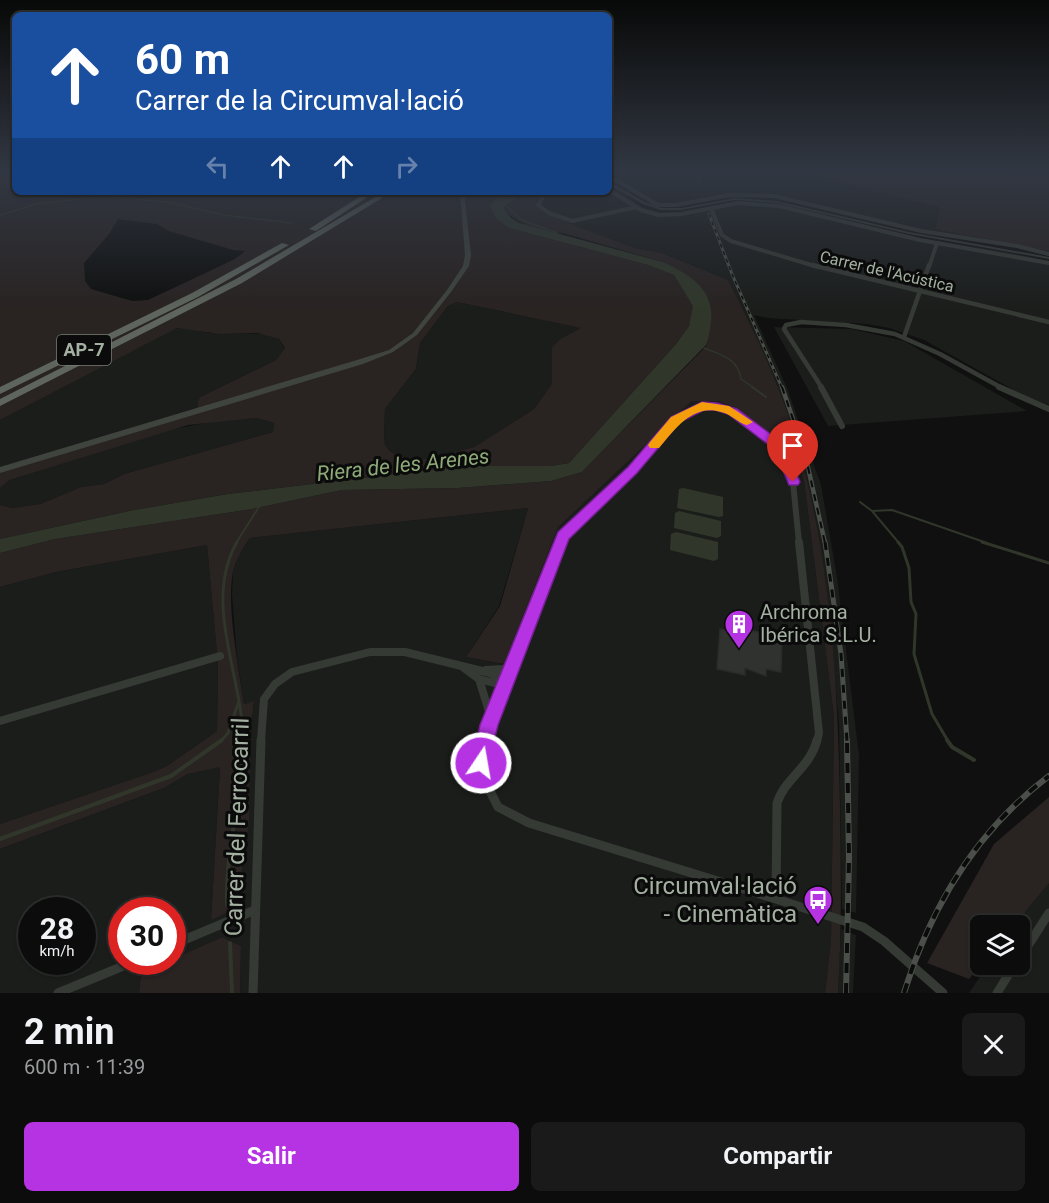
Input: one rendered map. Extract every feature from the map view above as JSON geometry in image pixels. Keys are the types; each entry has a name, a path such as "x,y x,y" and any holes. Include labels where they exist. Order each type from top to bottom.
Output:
{"highway":[{"name":"AP-7","path":"0,391 213,285 332,217"},
{"name":"AP-7","path":"0,403 189,308 348,217"}],"main road":[{"path":"0,470 360,362 397,348 419,330 466,266 468,255 464,217"}],"street":[{"path":"562,217 569,221 587,217"},
{"name":"Carrer de l'Acústica","path":"715,217 722,235 731,241 787,259 1049,322"},
{"path":"827,217 937,243 1049,263"},
{"path":"845,217 909,233 1049,256"},
{"path":"864,217 921,231 1017,246 1049,256"},
{"path":"904,337 937,243"},
{"path":"842,426 831,403 784,329 786,325 796,322 855,325 904,337 1022,399 1049,410"},
{"path":"776,900 780,793 813,755 819,734 793,482 783,452 775,442 732,412 717,406 702,406 676,420 633,470 563,536 506,686 491,719 481,763 488,787 498,807 529,823 776,900 863,927 885,941 943,993"},
{"name":"Carrer del Ferrocarril","path":"253,993 262,707 264,699 274,684 292,672 370,652 387,650 405,652 464,668 483,670 504,669 514,663"},
{"path":"0,721 219,656"},
{"name":"Carrer del Ferrocarril","path":"464,668 479,679 506,686"},
{"name":"Carrer del Ferrocarril","path":"483,670 501,678 506,686"},
{"path":"479,679 491,719"},
{"path":"186,939 255,910"},
{"path":"1030,942 1049,913"},
{"path":"58,993 108,972"},
{"path":"997,993 1009,975"}],"shaded area":[{"path":"0,217 505,217 509,228 648,265 674,275 694,306 689,326 676,344 569,463 551,466 463,466 228,494 134,510 0,539 0,505 12,508 40,504 81,487 104,484 124,474 273,432 274,423 256,418 188,425 10,480 0,488 0,468 198,409 200,397 276,360 285,348 279,339 257,333 220,334 177,328 0,420","holes":["118,219 157,224 169,231 233,250 245,251 235,259 148,300 132,301 91,289 85,281 84,263 109,234","457,302 581,328 560,339 552,347 552,384 534,409 474,447 427,459 406,458 391,452 385,445 385,409 416,369 420,343 448,306"]},
{"path":"510,217 519,223 663,262 699,284 710,304 710,329 706,345 582,472 551,481 458,488 342,490 252,509 55,539 0,553 0,539 134,510 228,494 463,466 551,466 569,463 676,344 689,326 693,306 674,275 648,265 509,228 496,218"},
{"path":"513,217 557,217 634,248 662,253 728,280 776,382 803,464 814,512 823,561 834,659 839,758 841,900 838,993 825,993 831,939 834,717 804,481 792,450 737,408 717,401 692,401 558,527 504,664 466,657 500,606 528,508 250,538 236,563 231,585 234,637 244,704 254,701 250,741 249,821 236,909 211,920 220,767 188,774 164,788 0,849 0,824 167,766 217,731 218,664 207,545 56,572 0,587 0,553 55,539 252,509 342,490 458,488 551,481 582,472 706,346 709,300 663,262 563,233 538,229"},
{"path":"557,217 833,217 925,239 1049,261 1049,405 1023,395 924,340 889,328 867,324 768,318 754,315 787,388 821,485 837,577 859,755 856,913 842,909 839,723 825,578 810,499 789,418 775,379 728,280 662,253 634,248"},
{"path":"858,217 937,217 935,228 1049,251 1049,256 1019,248 918,232"},
{"path":"937,217 1049,217 1049,251 935,229"},
{"path":"457,302 582,328 560,339 552,347 552,385 534,409 474,447 427,459 406,458 391,452 385,445 385,409 416,369 420,343 448,306"},
{"path":"182,327 210,333 263,334 279,339 285,349 276,360 200,397 199,409 0,468 0,420 168,331"},
{"path":"774,327 852,329 904,341 1027,411 828,426"},
{"path":"692,401 717,401 737,408 792,450 804,481 834,717 831,939 825,993 240,993 241,946 222,937 186,953 186,897 108,897 108,975 141,975 139,993 0,993 0,849 164,788 188,774 220,766 211,919 235,909 254,702 244,704 237,657 232,594 233,572 239,555 250,538 528,508 499,606 466,657 503,664 557,527"},
{"path":"256,418 274,423 273,432 124,474 104,484 81,487 40,504 12,508 0,505 0,488 10,480 173,429 221,420"},
{"path":"679,489 723,497 723,516 677,508"},
{"path":"679,511 721,521 721,536 717,538 674,528 675,513"},
{"path":"676,532 718,542 718,559 714,561 670,550 671,534"},
{"path":"207,545 218,664 217,731 167,766 153,772 0,824 0,587 56,572"},
{"path":"1049,797 1049,883 1022,915 970,915 970,975 972,975 969,979 927,963 994,844"},
{"path":"1049,870 1049,993 969,993 981,975 1030,975 1030,915 1020,915"},
{"path":"841,929 856,935 853,993 838,993"},
{"path":"222,937 241,946 240,993 139,993 141,975 186,975 186,953"}],"building":[{"name":"Archroma Ibérica S.L.U.","path":"720,629 744,634 744,629 782,637 781,672 766,669 766,676 745,668 745,675 717,669"}],"waterway":[{"path":"244,217 291,223"},
{"name":"Riera de les Arenes","path":"519,217 557,233"},
{"path":"704,348 728,358 736,366 741,379 754,388"},
{"path":"752,387 766,397"},
{"path":"860,502 872,511"},
{"path":"236,543 259,507"},
{"path":"872,511 892,510 987,543"},
{"path":"872,511 899,543"},
{"path":"237,542 227,565 223,590 227,640 239,702"},
{"path":"898,542 909,568 911,602 916,614 914,654 932,714 948,741"},
{"path":"982,542 1049,563"},
{"path":"222,740 228,733 239,702"},
{"path":"239,702 243,741"},
{"path":"0,839 171,776 222,740"},
{"path":"947,740 952,747 974,760"},
{"path":"227,905 229,863 243,741"},
{"path":"230,943 232,993"}],"railway":[{"path":"710,217 732,274 782,388"},
{"path":"782,387 805,454 825,543"},
{"path":"825,542 841,654 847,741"},
{"path":"846,993 849,858 847,740"},
{"path":"904,993 928,930 959,872 999,821 1049,776"}],"slow traffic":[{"path":"654,445 676,420 686,412 702,406 724,408 747,422"}],"place":[{"name":"Archroma Ibérica S.L.U.","path":"739,650"},
{"name":"Circumval·lació - Cinemàtica","path":"818,926"}],"route":[{"path":"481,763 489,725 563,536 633,470 676,420 686,412 702,406 717,406 740,416 780,447 793,482"}]}
